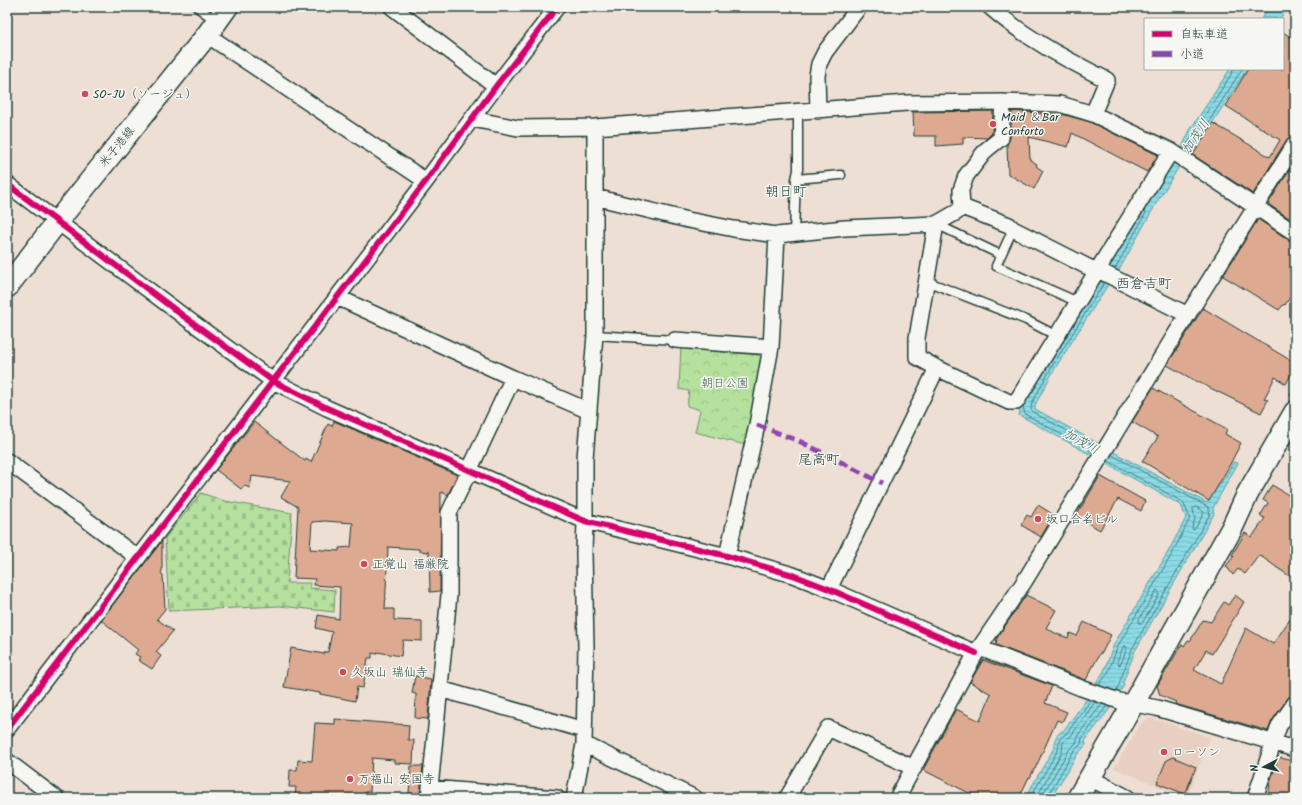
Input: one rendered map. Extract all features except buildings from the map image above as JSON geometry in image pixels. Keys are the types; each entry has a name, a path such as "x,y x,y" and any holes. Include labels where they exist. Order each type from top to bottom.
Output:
{"street":[{"path":"392,7 496,86"},
{"path":"7,729 137,557 426,181 496,86 557,7"},
{"path":"818,111 817,76 819,64 825,52 859,7"},
{"path":"990,7 1005,20 1046,48 1107,80 1093,114"},
{"path":"217,21 426,181"},
{"name":"米子港線","path":"7,286 56,222 217,21"},
{"path":"472,119 518,128 596,127 907,103 1003,102 1060,104 1093,114 1178,155 1295,233"},
{"path":"595,197 688,220 734,229 777,235 890,225 936,224 957,212 962,207 961,190 966,176 986,150 1001,138 1003,102"},
{"path":"574,798 584,737 586,647 584,553 585,458 595,335 596,127"},
{"path":"897,798 978,651 1024,582 1295,144"},
{"path":"936,224 917,338 917,357 1008,402 1016,402 1078,302 1178,155"},
{"path":"7,184 56,222 273,381 327,408 585,521 727,556 793,575 978,651 1081,688 1125,702 1157,708 1295,749"},
{"path":"962,207 1009,225 1012,229 1088,267 1099,270 1188,315"},
{"path":"727,556 757,426 771,347 777,235"},
{"path":"337,296 513,378 589,411"},
{"path":"675,340 771,347"},
{"path":"829,589 937,368"},
{"path":"513,378 449,513 449,595 429,793 557,798"},
{"path":"1078,798 1090,778 1125,702 1232,528 1248,493 1295,412"},
{"path":"7,461 137,557"},
{"path":"440,689 584,737 695,798"},
{"path":"1256,798 1279,726 1295,703"},
{"path":"787,798 828,728 914,768"},
{"path":"7,761 56,798"},
{"path":"1090,778 1128,798"}],"lane":[{"path":"197,7 217,21"},
{"path":"794,233 796,179 798,170 798,112"},
{"path":"796,179 841,175"},
{"path":"936,224 1001,255"},
{"path":"1012,229 996,266 1078,302"},
{"path":"926,281 1026,320 1057,336"},
{"path":"595,335 675,340"}],"shaded area":[{"name":"ローソン","path":"1151,718 1210,737 1187,798 1114,768 1142,722"}],"green space":[{"name":"朝日公園","path":"681,345 763,349 749,446 695,432 700,410 687,406 689,391 679,389"},
{"path":"201,493 225,501 292,513 287,583 310,583 310,588 335,590 334,612 280,606 169,611 165,538"}],"water":[{"path":"1269,7 1287,7 1281,18 1262,18"},
{"name":"加茂川","path":"1229,70 1246,70 1191,156 1182,162 1157,202 1118,272 1111,280 1054,370 1035,405 1035,409 1207,503 1233,462 1238,463 1213,508 1214,514 1135,651 1123,682 1124,685 1111,707 1085,741 1086,745 1077,755 1051,798 1025,798 1054,748 1056,737 1064,730 1086,700 1104,671 1114,644 1168,552 1186,518 1181,505 1019,415 1020,411 1017,409 1171,160 1182,147 1190,130"}],"marked path":[{"path":"757,425 799,441 882,483"}],"cycle path":[{"path":"7,729 426,181 496,86 557,7"},
{"path":"7,184 273,381 327,408 585,521 727,556 793,575 829,589 976,653"}],"place":[{"name":"SO-JU（ソージュ）","path":"85,94"},
{"name":"Maid ＆Bar Conforto","path":"993,124"},
{"name":"坂口合名ビル","path":"1038,519"},
{"name":"正覚山 福厳院","path":"364,564"},
{"name":"久坂山 瑞仙寺","path":"343,672"},
{"name":"ローソン","path":"1164,752"},
{"name":"万福山 安国寺","path":"350,779"}],"district":[{"name":"朝日町","path":"786,192"},
{"name":"西倉吉町","path":"1144,284"},
{"name":"尾高町","path":"819,460"}]}
